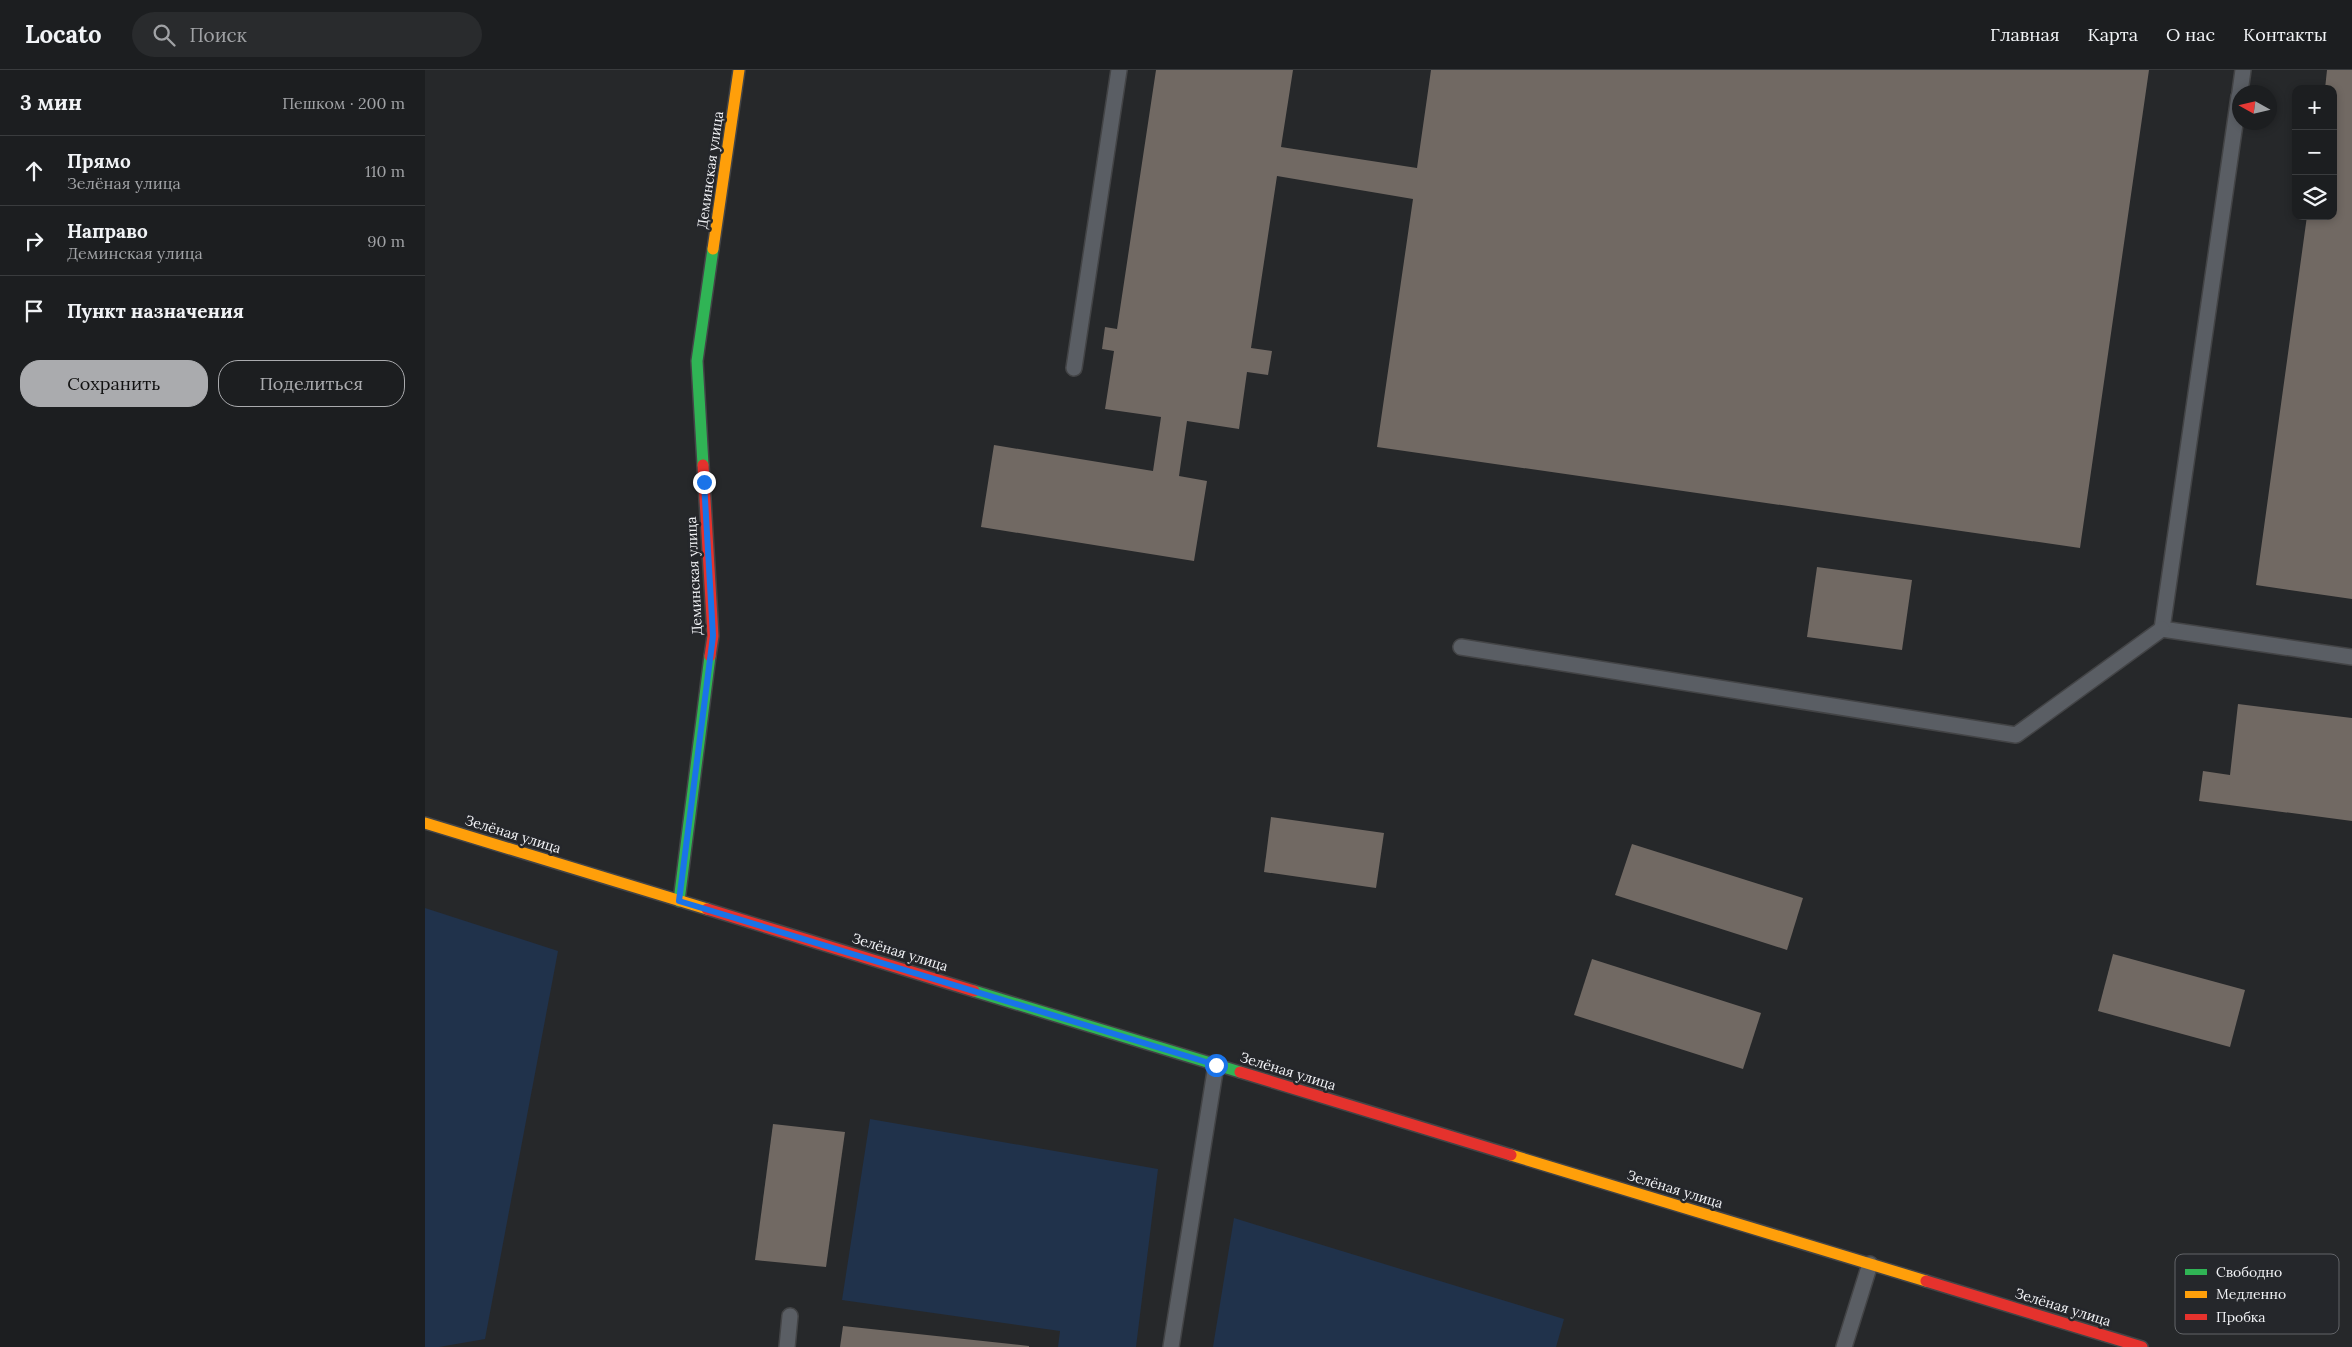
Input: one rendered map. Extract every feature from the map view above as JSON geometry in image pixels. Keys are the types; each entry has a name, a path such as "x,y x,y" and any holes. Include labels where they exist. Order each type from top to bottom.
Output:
{"street":[{"name":"Деминская улица","path":"679,901 713,636 697,361 739,70"},
{"name":"Зелёная улица","path":"425,823 2142,1347"}],"lane":[{"path":"1074,368 1119,70"},
{"path":"2241,85 2243,70"},
{"path":"2162,629 2235,130"},
{"path":"1461,647 2016,735 2162,629 2352,657"},
{"path":"1171,1347 1216,1065"},
{"path":"1844,1347 1870,1264"},
{"path":"787,1347 790,1316"}],"shaded area":[{"path":"425,908 558,951 485,1339 439,1347 425,1347"},
{"path":"870,1119 1158,1169 1136,1347 1058,1347 1060,1331 842,1300"},
{"path":"1234,1218 1564,1319 1556,1347 1213,1347"}],"building":[{"path":"1156,70 1293,70 1281,147 1417,168 1431,70 2149,70 2080,548 1377,447 1413,199 1277,176 1251,348 1272,351 1268,375 1247,372 1239,429 1187,421 1179,476 1207,481 1194,561 981,527 994,445 1153,471 1161,417 1105,409 1114,351 1102,349 1105,327 1117,329"},
{"path":"2327,70 2352,70 2352,599 2256,585 2306,220 2337,220 2337,85 2325,85"},
{"path":"1817,567 1912,580 1902,650 1807,637"},
{"path":"2238,704 2352,718 2352,821 2199,801 2203,771 2230,775"},
{"path":"1271,817 1384,833 1376,888 1264,872"},
{"path":"1632,844 1803,898 1787,950 1615,895"},
{"path":"2113,954 2245,990 2230,1047 2098,1011"},
{"path":"1592,959 1761,1013 1743,1069 1574,1015"},
{"path":"773,1124 845,1132 826,1267 755,1260"},
{"path":"843,1326 1029,1346 1029,1347 840,1347"}],"traffic: fast":[{"path":"703,465 697,361 713,249"},
{"path":"679,901 710,656"},
{"path":"974,991 1240,1072"}],"traffic: slow":[{"path":"713,249 739,70"},
{"path":"425,823 707,909"},
{"path":"1511,1155 1926,1281"}],"traffic: jam":[{"path":"703,465 713,636 710,656"},
{"path":"707,909 974,991"},
{"path":"1240,1072 1511,1155"},
{"path":"1926,1281 2142,1347"}],"route":[{"path":"704,482 713,636 679,901 1216,1065"}]}
